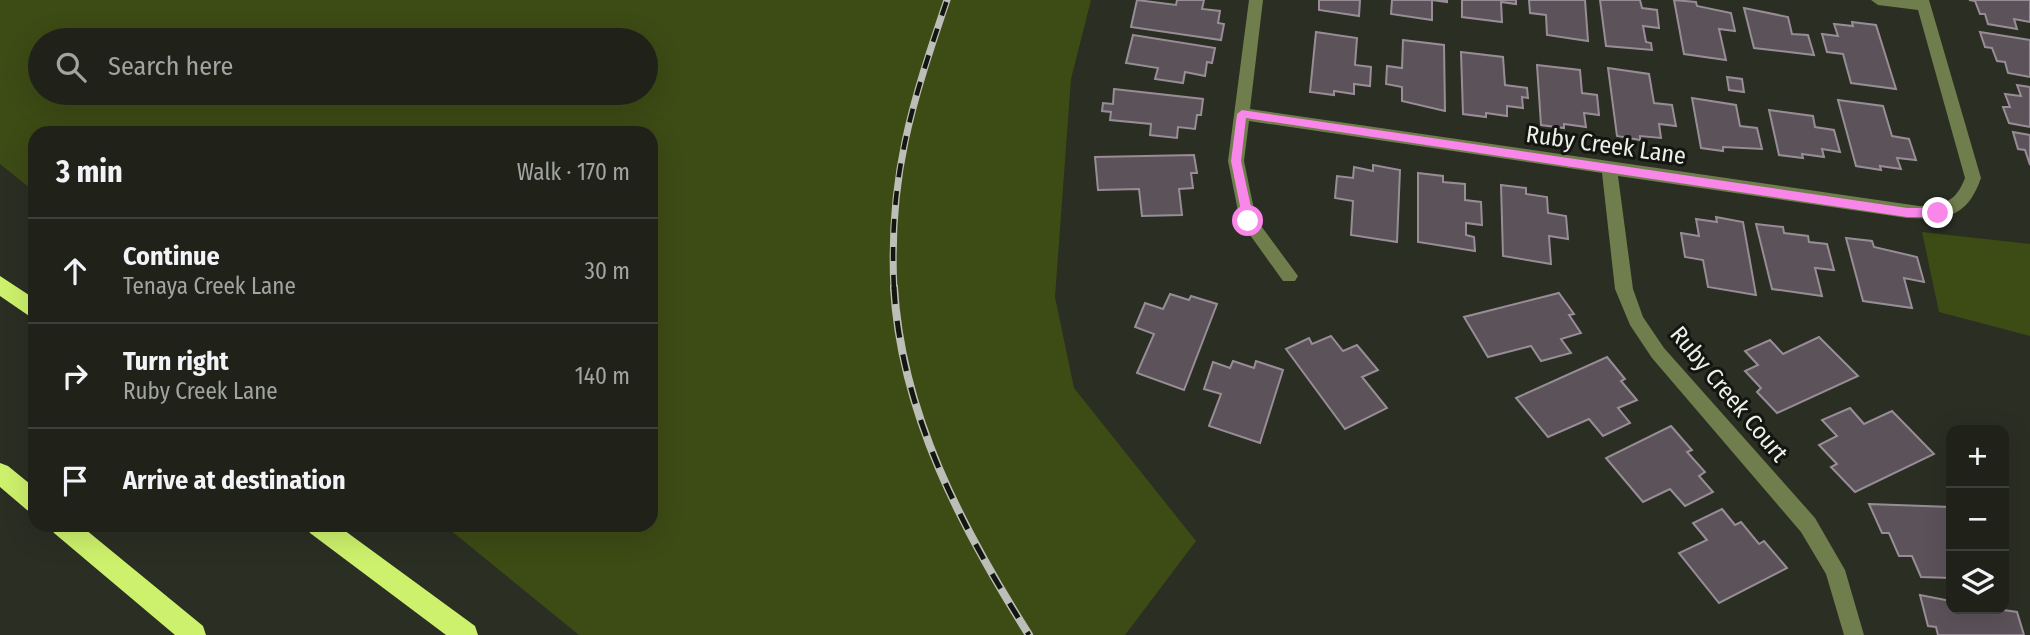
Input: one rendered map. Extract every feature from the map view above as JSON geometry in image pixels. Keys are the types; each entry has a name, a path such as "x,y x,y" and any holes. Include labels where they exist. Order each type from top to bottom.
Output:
{"highway":[{"path":"0,284 28,306"},
{"path":"0,473 28,496"},
{"path":"70,532 194,635"},
{"path":"327,532 466,635"}],"street":[{"path":"1256,0 1236,161 1248,221 1289,276"},
{"path":"1878,0 1923,3"},
{"name":"Ruby Creek Lane","path":"1242,114 1907,212 1938,213 1968,196 1973,178 1923,3"},
{"name":"Ruby Creek Court","path":"1609,169 1624,289 1636,320 1658,353 1808,525 1835,570 1854,635"}],"green space":[{"path":"0,0 1091,0 1071,79 1055,297 1074,388 1196,541 1125,635 579,635 453,532 658,532 658,126 28,126 28,186 0,164"},
{"path":"1922,232 2030,244 2030,336 1939,312"}],"building":[{"path":"1137,0 1176,5 1177,0 1204,0 1202,9 1220,11 1218,23 1224,24 1221,40 1131,27"},
{"path":"1319,0 1360,0 1359,16 1319,10"},
{"path":"1392,0 1432,0 1432,20 1391,14"},
{"path":"1462,0 1516,0 1516,4 1501,2 1502,22 1462,17"},
{"path":"1529,0 1585,0 1588,41 1547,35 1546,15 1530,13"},
{"path":"1600,0 1640,0 1642,8 1657,10 1659,28 1643,26 1646,42 1651,43 1652,50 1606,46"},
{"path":"1674,0 1696,2 1697,6 1731,13 1735,31 1719,29 1726,60 1684,54"},
{"path":"1969,0 2030,0 2030,22 2014,19 2017,29 1988,24 1985,14 1980,14 1975,1"},
{"path":"1744,8 1788,17 1792,34 1808,35 1814,55 1754,48"},
{"path":"1852,22 1876,25 1896,89 1851,83 1843,54 1827,52 1822,34 1838,36 1834,24 1853,26"},
{"path":"1316,32 1357,38 1355,65 1371,67 1370,86 1354,84 1354,94 1310,92"},
{"path":"1980,32 2030,40 2030,77 2008,73 2005,62 1997,61 1992,48 1985,47"},
{"path":"1133,35 1215,48 1212,63 1207,62 1205,76 1185,72 1183,83 1155,79 1158,68 1126,63"},
{"path":"1403,40 1444,45 1445,111 1402,101 1402,87 1386,84 1387,66 1402,68"},
{"path":"1461,52 1503,57 1505,85 1527,88 1528,98 1522,97 1523,108 1507,106 1507,116 1463,114"},
{"path":"1537,65 1580,70 1582,93 1597,95 1599,115 1584,113 1586,127 1541,125"},
{"path":"1608,68 1649,74 1654,103 1672,105 1676,126 1659,124 1661,138 1640,136 1640,140 1617,136"},
{"path":"1727,77 1742,79 1744,92 1729,90"},
{"path":"2017,85 2030,87 2030,127 2009,123 2003,107 2010,107 2005,94 2021,96"},
{"path":"1114,89 1203,99 1201,115 1197,115 1195,129 1178,127 1177,138 1150,135 1151,124 1110,120 1111,112 1102,111 1103,103 1113,104"},
{"path":"1692,98 1736,105 1740,126 1757,128 1762,149 1723,147 1723,151 1701,148"},
{"path":"1838,100 1883,106 1892,136 1909,139 1916,160 1897,158 1901,169 1880,166 1881,170 1856,166"},
{"path":"1769,110 1813,116 1815,127 1834,130 1840,152 1822,149 1824,157 1779,155"},
{"path":"2013,132 2030,135 2030,165 2025,150 2018,149"},
{"path":"1194,155 1197,173 1191,173 1193,188 1179,189 1182,215 1142,216 1139,189 1098,190 1095,157"},
{"path":"1373,165 1400,170 1397,242 1351,235 1353,201 1335,198 1337,176 1353,178 1354,167 1373,171"},
{"path":"1418,173 1443,176 1443,182 1465,184 1465,200 1481,202 1482,225 1466,223 1466,235 1474,237 1475,251 1418,242"},
{"path":"1501,185 1526,188 1526,194 1547,197 1548,213 1566,216 1568,239 1549,236 1551,264 1503,256"},
{"path":"1716,217 1743,222 1756,295 1708,287 1703,260 1685,257 1681,233 1699,236 1696,219 1717,222"},
{"path":"1756,224 1783,227 1784,233 1808,236 1809,242 1827,244 1834,270 1815,268 1822,296 1772,289"},
{"path":"1846,238 1872,241 1874,247 1917,257 1924,282 1904,278 1912,308 1863,301"},
{"path":"1559,293 1574,314 1569,315 1581,333 1561,339 1571,353 1541,361 1531,346 1488,357 1464,317"},
{"path":"1170,294 1189,300 1191,296 1217,304 1184,390 1137,373 1154,334 1135,327 1145,303 1163,309"},
{"path":"1331,336 1343,351 1357,345 1378,370 1362,377 1387,408 1345,429 1286,349 1309,338 1312,344"},
{"path":"1819,337 1858,376 1777,413 1757,392 1761,388 1745,371 1758,365 1745,351 1770,340 1783,354"},
{"path":"1607,357 1625,379 1621,381 1637,400 1618,408 1630,423 1603,436 1589,419 1548,437 1516,398"},
{"path":"1233,361 1254,368 1256,361 1283,370 1260,443 1209,426 1221,394 1204,389 1213,362 1230,368"},
{"path":"1850,408 1864,424 1892,411 1934,454 1855,492 1831,467 1837,464 1819,445 1837,436 1822,420"},
{"path":"1671,426 1692,450 1687,452 1705,472 1699,476 1713,492 1685,506 1670,489 1643,502 1606,458"},
{"path":"1869,504 1946,507 1946,578 1921,577 1912,556 1899,556 1889,533 1882,533"},
{"path":"1722,509 1735,525 1741,522 1759,544 1764,541 1787,568 1719,603 1679,553 1707,540 1693,523"},
{"path":"1920,595 1946,600 1946,614 2017,612 2024,635 1938,635 1936,627 1928,626"}],"railway":[{"path":"894,289 895,211 905,141 923,73 947,0"},
{"path":"894,287 899,334 909,380 939,469 981,554 1029,635"}],"route":[{"path":"1248,221 1236,161 1242,114 1907,212 1938,213"}]}
